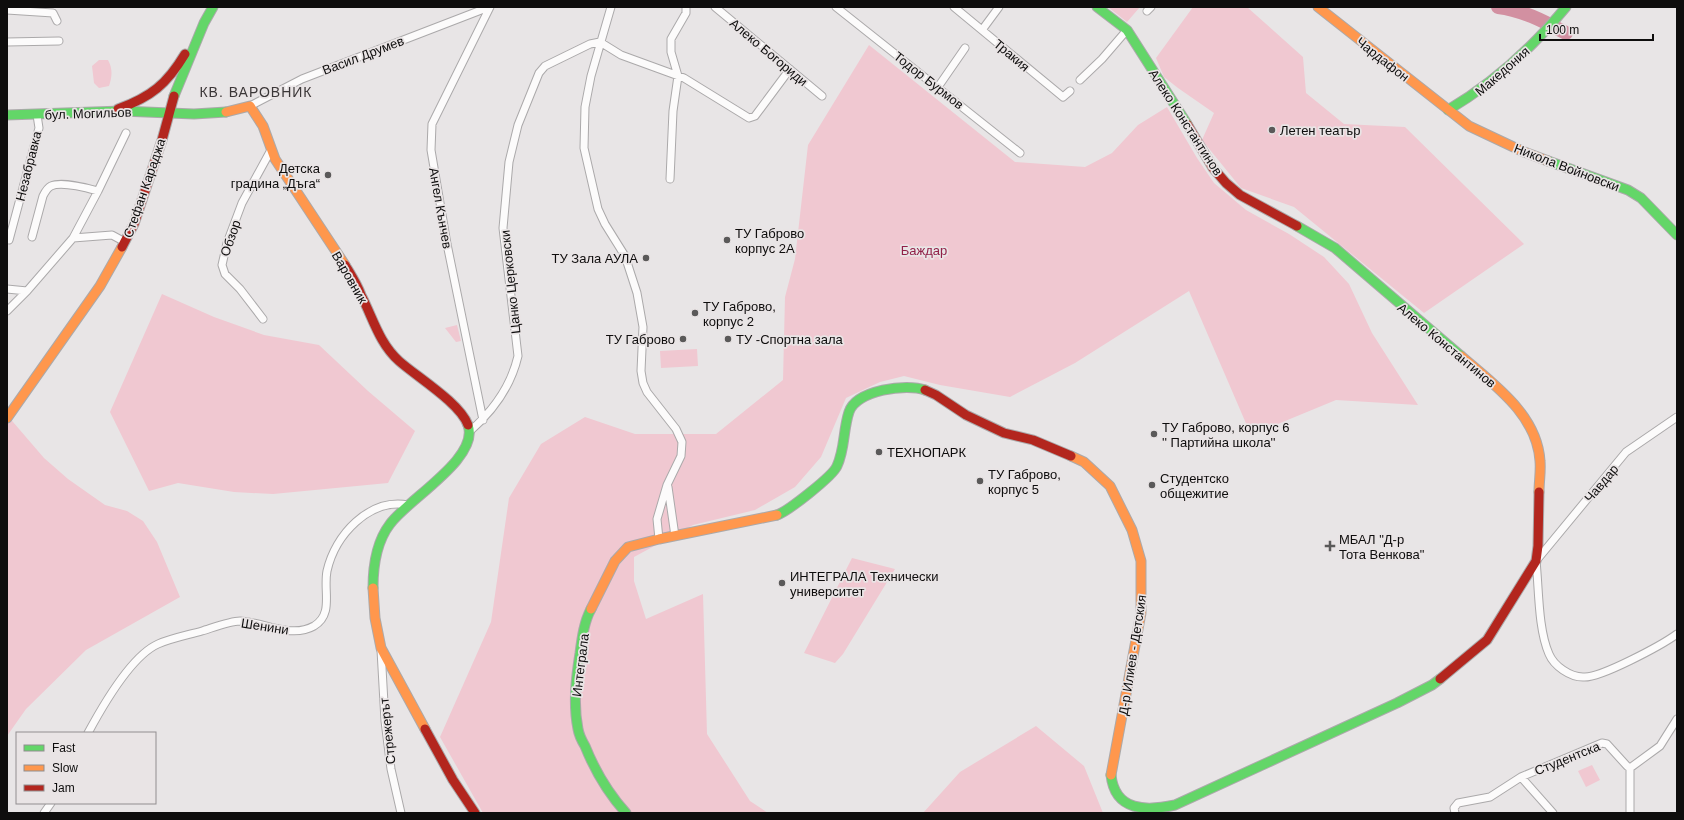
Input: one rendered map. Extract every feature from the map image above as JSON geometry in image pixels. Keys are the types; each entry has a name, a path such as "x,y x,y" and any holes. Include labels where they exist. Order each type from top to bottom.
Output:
{"street":[{"name":"Стефан Караджа","path":"22,396 100,286 126,242 134,224 162,140 175,94 204,23 213,7"},
{"name":"Васил Друмев","path":"169,112 184,115 234,112 250,106 302,79 490,7"},
{"name":"Ангел Кънчев","path":"482,420 447,244 431,150 432,124 490,7"},
{"path":"611,7 600,42 585,107 584,148 598,209 604,224 625,256 639,300 643,327 641,371 643,383 647,392 676,429 682,442 681,456 668,485 657,519 659,539"},
{"path":"670,179 673,111 678,76 671,52 671,40 686,13 686,7"},
{"name":"Алеко Богориди","path":"715,7 822,96"},
{"name":"Тодор Бурмов","path":"836,7 1020,153"},
{"name":"Тракия","path":"954,7 1063,98 1070,91"},
{"path":"982,30 999,7"},
{"name":"Алеко Константинов","path":"1098,7 1127,30 1175,103 1214,168 1226,183 1240,195 1257,205 1272,211 1335,248 1505,394 1523,415 1534,436 1540,460 1538,546 1536,561 1545,643 1550,656 1557,665 1571,674 1583,678 1597,675 1658,647 1677,634"},
{"name":"Чардафон","path":"1318,7 1448,110"},
{"name":"Македония","path":"1448,110 1486,87 1538,38 1566,7"},
{"path":"7,10 53,13 57,21"},
{"path":"107,112 142,100 162,86 175,72 204,23"},
{"path":"1080,80 1102,59 1127,30"},
{"path":"7,42 60,41"},
{"path":"600,42 621,55 684,78 749,118 755,116 790,69"},
{"name":"Цанко Церковски","path":"470,431 495,406 506,388 518,356 503,228 509,162 518,125 539,73 545,66 590,44 600,42"},
{"path":"938,87 965,48"},
{"name":"Варовник","path":"250,106 265,130 268,143 275,159 357,286 391,353 446,400 464,419 470,431"},
{"name":"Никола Войновски","path":"1448,110 1469,126 1524,152 1628,190 1641,198 1677,235"},
{"name":"бул. Могильов","path":"7,115 169,112"},
{"name":"Незабравка","path":"9,240 39,128 37,114"},
{"path":"7,311 28,291 73,238 126,133"},
{"name":"Обзор","path":"263,319 240,289 225,274 222,265 227,243 242,203 271,150"},
{"path":"32,237 43,196 46,190 51,186 81,186 98,191"},
{"path":"73,238 112,235 126,242"},
{"path":"7,289 28,291"},
{"name":"Д-р Илиев - Детския","path":"659,539 779,515 823,482 837,467 843,448 847,418 852,407 866,396 886,390 905,387 922,389 936,395 966,415 998,430 1033,440 1084,462 1105,481 1115,496 1132,530 1141,561 1141,613 1112,768 1112,784 1116,795 1127,804 1161,811 1397,703 1432,685 1487,640 1536,561"},
{"path":"7,418 22,396"},
{"path":"7,421 22,396"},
{"name":"Чавдар","path":"1536,561 1626,452 1677,418"},
{"path":"470,431 468,444 456,460 389,525 377,557 374,572 373,606 376,632 381,648 453,780 475,813"},
{"path":"668,485 675,536"},
{"name":"Шенини","path":"89,732 111,694 136,661 158,644 239,621 291,631 302,631 318,624 324,618 326,612 328,567 348,529 358,519 381,508 397,503 408,505"},
{"name":"Интеграла","path":"626,813 614,800 601,781 578,730 575,700 577,670 588,614 615,561 628,547 659,539"},
{"name":"Стрежерът","path":"381,648 386,729 391,769 400,813"},
{"path":"1630,813 1630,768 1660,746 1677,719"},
{"name":"Студентска","path":"1521,777 1602,743 1607,744 1630,768"},
{"path":"1455,813 1454,808 1458,803 1490,797 1521,777 1553,813"},
{"path":"44,813 50,804"}],"green space":[{"path":"1108,7 1140,7 1127,22"},
{"path":"1193,7 1247,7 1303,57 1306,93 1344,124 1405,127 1524,244 1424,313 1294,207 1241,188 1202,140 1214,113 1164,77 1156,58"},
{"name":"Баждар","path":"869,45 1015,162 1085,167 1112,153 1138,125 1167,107 1197,158 1214,183 1246,210 1289,234 1324,257 1349,284 1372,333 1418,405 1336,400 1251,435 1189,291 1075,363 1010,397 940,385 904,376 880,382 846,398 821,457 795,487 755,510 693,525 634,557 634,581 646,619 703,594 707,734 750,801 768,813 483,813 440,737 491,622 509,498 541,444 585,417 635,434 716,434 783,380 785,297 795,259 808,145"},
{"path":"99,60 108,60 112,73 109,86 99,88 94,83 92,66"},
{"path":"162,294 214,317 264,335 319,345 368,391 415,431 388,483 273,494 234,492 178,483 149,491 110,412"},
{"path":"457,325 461,341 456,342 445,328"},
{"path":"697,349 698,366 661,368 660,351"},
{"path":"7,415 44,458 68,479 105,505 127,511 143,521 157,542 180,597 86,650 26,709 7,736"},
{"path":"852,558 895,569 843,654 835,663 804,653"},
{"path":"1036,726 1084,766 1103,813 923,813 960,772"},
{"path":"1592,765 1600,780 1586,787 1578,771"}],"waterway":[{"path":"1498,7 1525,14 1566,33"}],"traffic: fast":[{"path":"174,96 204,23 213,7"},
{"path":"1097,7 1127,30 1187,124"},
{"path":"1448,110 1465,100 1512,64 1540,37 1566,7"},
{"path":"7,115 122,111 194,114 226,112"},
{"path":"1548,161 1628,190 1641,198 1677,235"},
{"path":"1297,226 1335,248 1461,356"},
{"path":"777,515 809,493 834,471 840,460 849,412 854,404 861,398 883,390 895,388 907,387 925,390"},
{"path":"373,588 374,572 379,546 390,524 453,464 463,451 469,438 468,425"},
{"path":"591,609 584,630 577,672 575,701 576,720 581,738 593,764 613,798 626,813"},
{"path":"1111,775 1114,787 1119,796 1134,806 1154,808 1175,805 1397,703 1432,685 1440,679"}],"traffic: slow":[{"path":"1318,7 1469,126 1524,152 1548,161"},
{"path":"226,112 250,106 263,126 275,159 345,265"},
{"path":"7,418 100,286 122,247"},
{"path":"1461,356 1511,401 1531,429 1537,444 1540,461 1539,492"},
{"path":"1071,456 1084,462 1110,486 1132,530 1141,561 1141,613 1111,775"},
{"path":"591,609 615,561 628,547 659,539 777,515"},
{"path":"373,588 375,618 381,648 425,729"}],"traffic: jam":[{"path":"118,109 140,100 157,88 172,74 185,54"},
{"path":"122,247 134,224 162,140 174,96"},
{"path":"1187,124 1213,168 1226,183 1240,195 1297,226"},
{"path":"345,265 358,287 381,338 392,354 447,399 456,408 468,425"},
{"path":"925,390 936,395 966,415 1004,433 1033,440 1071,456"},
{"path":"1440,679 1487,640 1536,561 1538,546 1539,492"},
{"path":"425,729 453,780 475,813"}],"place":[{"name":"Летен театър","path":"1272,130"},
{"name":"Детска градина „Дъга“","path":"328,175"},
{"name":"ТУ Габрово корпус 2А","path":"727,240"},
{"name":"ТУ Зала АУЛА","path":"646,258"},
{"name":"ТУ Габрово, корпус 2","path":"695,313"},
{"name":"ТУ Габрово","path":"683,339"},
{"name":"ТУ -Спортна зала","path":"728,339"},
{"name":"ТУ Габрово, корпус 6 '' Партийна школа''","path":"1154,434"},
{"name":"ТЕХНОПАРК","path":"879,452"},
{"name":"ТУ Габрово, корпус 5","path":"980,481"},
{"name":"Студентско общежитие","path":"1152,485"},
{"name":"МБАЛ \"Д-р Тота Венкова\"","path":"1330,546"},
{"name":"ИНТЕГРАЛА Технически университет","path":"782,583"}],"district":[{"name":"КВ. ВАРОВНИК","path":"256,92"}]}
